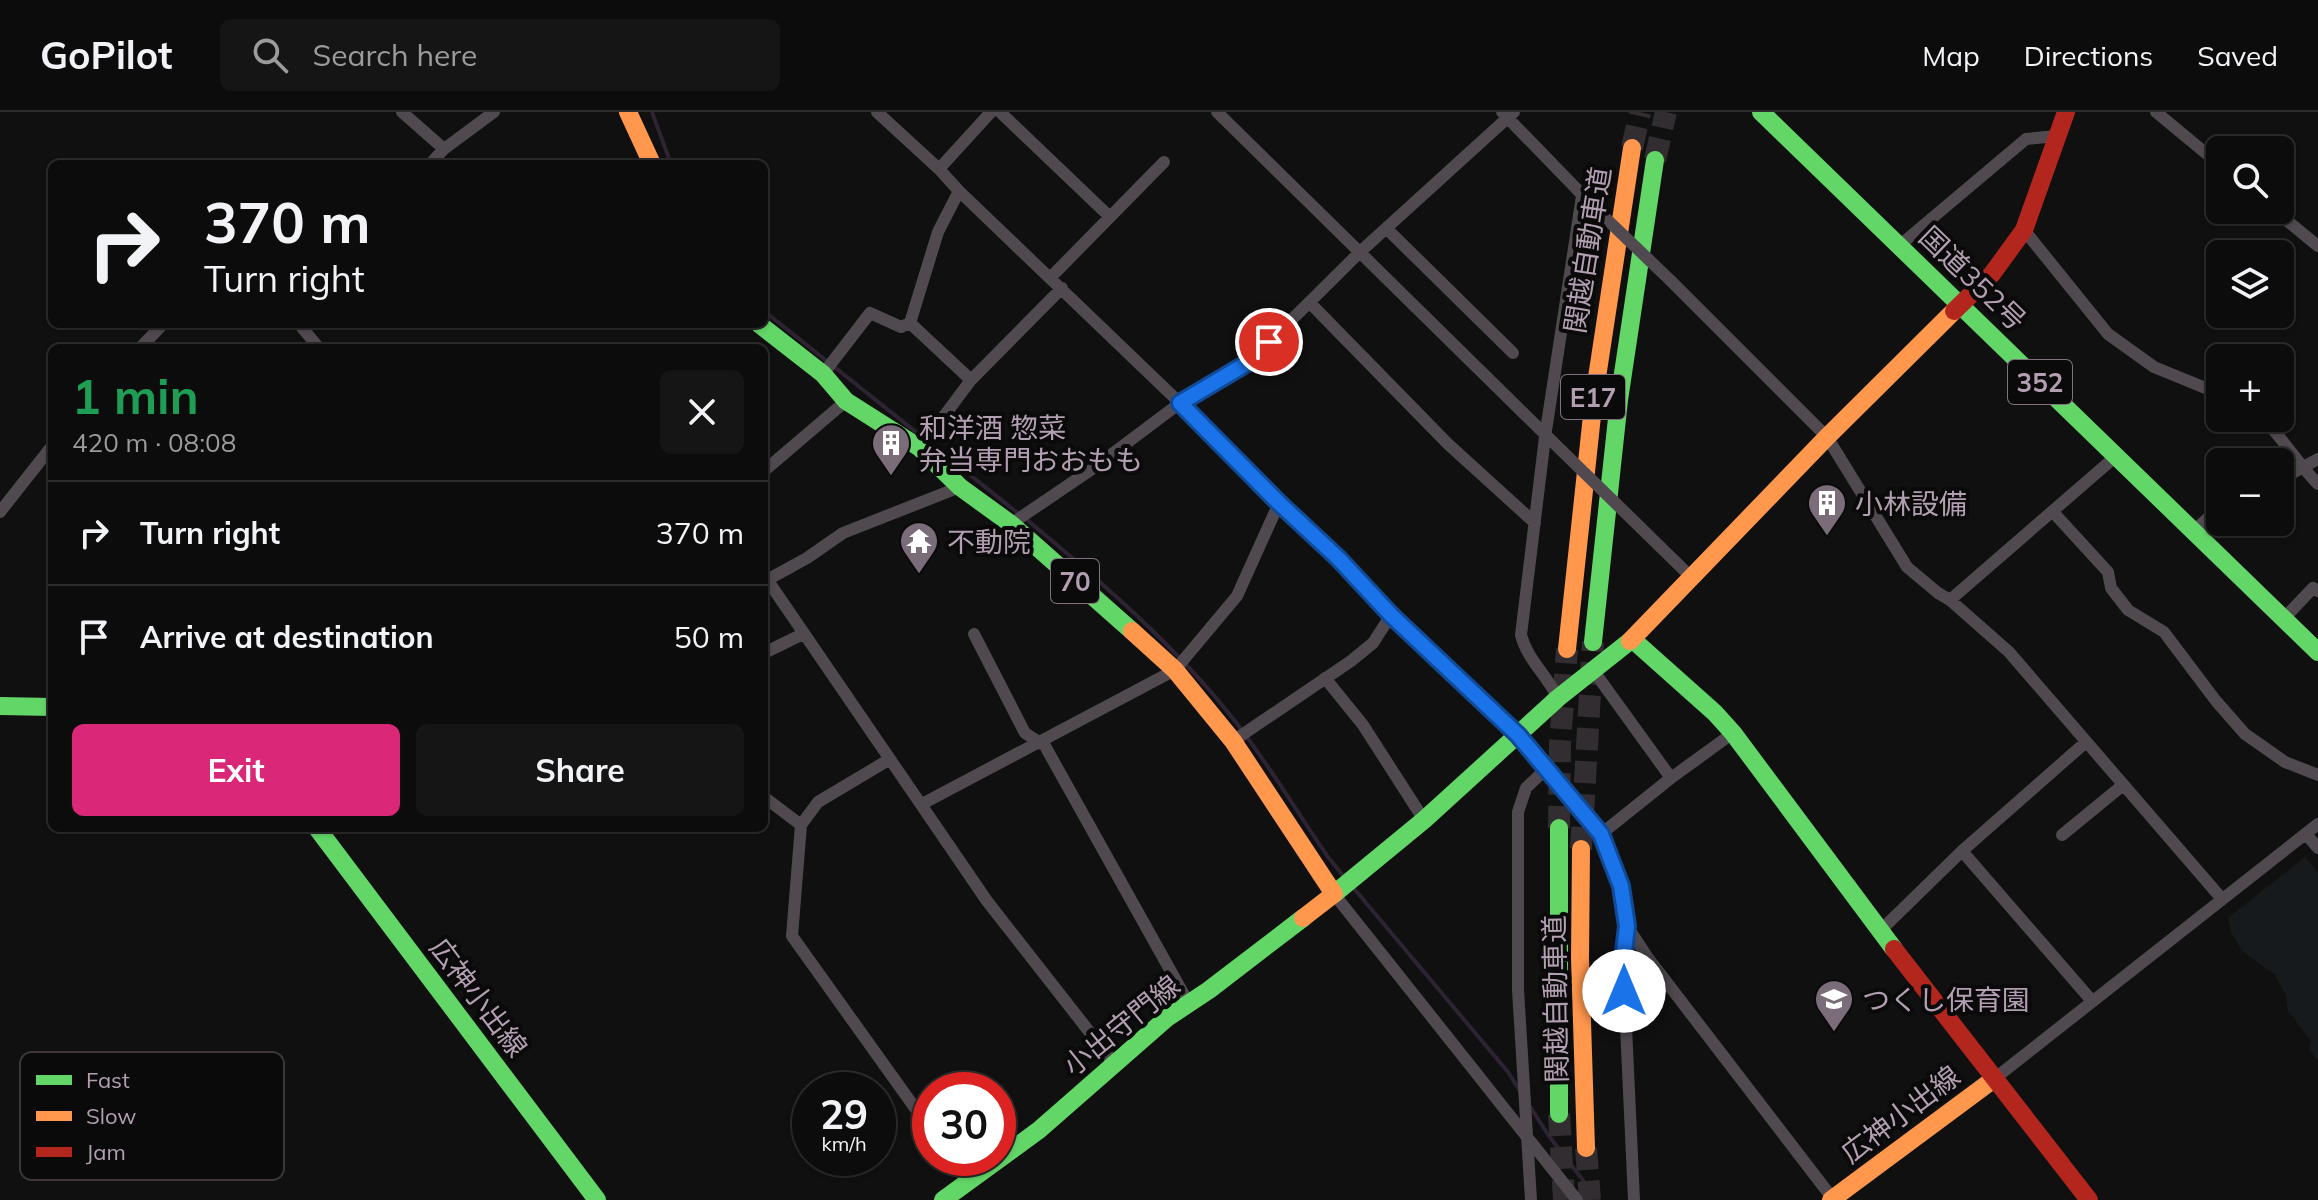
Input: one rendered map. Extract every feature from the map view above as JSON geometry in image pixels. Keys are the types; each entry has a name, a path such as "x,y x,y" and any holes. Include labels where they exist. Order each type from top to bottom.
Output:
{"main road":[{"path":"628,112 650,160"},
{"name":"国道352号","path":"1761,112 2318,652"},
{"name":"小出守門線","path":"943,1200 1049,1121 1113,1062 1188,1002 1209,990 1334,894 1424,820 1558,698 1632,639 1827,437 1992,274 2024,230 2066,112"},
{"name":"関越自動車道","path":"1567,649 1586,453 1611,263 1632,148"},
{"name":"関越自動車道","path":"1593,642 1635,269 1655,160"},
{"name":"70","path":"764,328 823,374 846,401 920,448 960,487 1011,524 1175,670 1233,741 1334,894"},
{"path":"1632,639 1733,733 1994,1079"},
{"path":"0,706 48,707"},
{"name":"関越自動車道","path":"1559,828 1559,1114"},
{"name":"広神小出線","path":"320,832 597,1200"},
{"name":"関越自動車道","path":"1581,849 1580,958 1586,1148"},
{"name":"広神小出線","path":"1832,1199 1994,1079 2089,1200"}],"street":[{"path":"402,112 444,149"},
{"path":"434,160 494,112"},
{"path":"877,112 1062,288 1338,558 1391,615 1518,735 1601,834 1621,886 1627,926 1623,961 1634,1200"},
{"path":"939,169 991,112"},
{"path":"1000,112 1110,217"},
{"path":"1217,112 1691,577"},
{"path":"2156,112 2206,153"},
{"path":"1011,524 1092,469 1180,403 1249,362 1360,252 1508,114 1582,196 1827,437 1907,567 2009,652 2222,899"},
{"path":"1899,246 2026,139 2056,136"},
{"path":"1050,278 1164,162"},
{"path":"823,374 870,313 901,327 910,323 938,232 959,191"},
{"path":"1558,698 1549,680 1524,650 1521,635 1545,437 1582,196"},
{"path":"2291,224 2318,246"},
{"path":"1387,229 1513,353"},
{"path":"2024,230 2108,334 2154,367 2206,388"},
{"path":"920,448 971,380 1062,288"},
{"path":"1310,303 1448,444 1535,523"},
{"path":"910,323 971,380"},
{"path":"144,344 159,328"},
{"path":"302,328 316,344"},
{"path":"768,468 846,401"},
{"path":"2277,432 2302,468 2318,484"},
{"path":"0,512 48,451"},
{"path":"1950,600 2115,457"},
{"path":"2294,472 2318,459"},
{"path":"768,577 807,558 843,533 960,487"},
{"path":"922,804 1175,670 1237,596 1279,503"},
{"path":"2053,512 2108,572 2111,588 2128,610 2164,632 2245,734 2285,762 2318,775"},
{"path":"2193,532 2206,520"},
{"path":"768,582 987,901 1113,1062"},
{"path":"2290,612 2313,588 2318,591"},
{"path":"1233,741 1373,643 1391,615"},
{"path":"768,651 803,634"},
{"path":"974,634 1025,733 1045,746 1188,1002"},
{"path":"1593,670 1671,778"},
{"path":"1325,678 1363,725 1424,820"},
{"path":"1601,834 1733,733"},
{"path":"1880,931 1962,851 2086,742"},
{"path":"890,759 818,802 801,825 792,936 912,1104"},
{"path":"1531,1200 1518,990 1518,812 1526,788 1547,768"},
{"path":"2062,835 2123,785"},
{"path":"768,800 801,825"},
{"path":"1994,1079 2318,824"},
{"path":"2306,834 2318,848"},
{"path":"1962,851 2092,1001"},
{"path":"1334,894 1577,1200"},
{"path":"1627,926 1648,958 1832,1199"},
{"path":"964,1176 967,1181"}],"shaded area":[{"path":"2305,857 2318,873 2318,1061 2309,1050 2311,1041 2288,1011 2286,995 2274,974 2242,951 2231,932 2228,918"}],"waterway":[{"path":"652,112 670,160"},
{"path":"768,314 1019,514"},
{"path":"1026,519 1135,614 1212,693 1259,753 1345,878"},
{"path":"1351,885 1508,1072 1520,1091"},
{"name":"関越自動車道","path":"1529,1105 1598,1200"}],"tunnel":[{"path":"1632,148 1640,112"},
{"path":"1655,160 1666,112"},
{"path":"1581,849 1593,642"},
{"path":"1559,828 1560,743 1567,649"},
{"path":"1559,1114 1564,1200"},
{"path":"1586,1148 1590,1200"}],"traffic: fast":[{"path":"1761,112 2318,652"},
{"path":"1593,642 1619,400 1655,160"},
{"path":"764,328 823,374 846,401 920,448 960,487 1011,524 1132,631"},
{"path":"1632,639 1733,733 1894,949"},
{"path":"1334,894 1424,820 1558,698 1630,641"},
{"path":"0,706 48,707"},
{"path":"1559,828 1559,1114"},
{"path":"320,832 597,1200"},
{"path":"943,1200 1039,1130 1167,1018 1303,918"}],"traffic: slow":[{"path":"628,112 650,160"},
{"path":"1567,649 1594,397 1632,148"},
{"path":"1630,641 1954,311"},
{"path":"1132,631 1175,670 1233,741 1334,894 1303,918"},
{"path":"1581,849 1580,958 1586,1148"},
{"path":"1831,1200 1994,1079"}],"traffic: jam":[{"path":"1954,311 1992,274 2024,230 2066,112"},
{"path":"1894,949 2089,1200"}],"place":[{"name":"和洋酒 惣菜 弁当専門おおもも","path":"891,477"},
{"name":"小林設備","path":"1827,537"},
{"name":"不動院","path":"919,575"},
{"name":"つくし保育園","path":"1834,1033"}],"route":[{"path":"1269,342 1249,362 1180,403 1338,558 1391,615 1518,735 1601,834 1621,886 1627,926 1624,991"}]}
